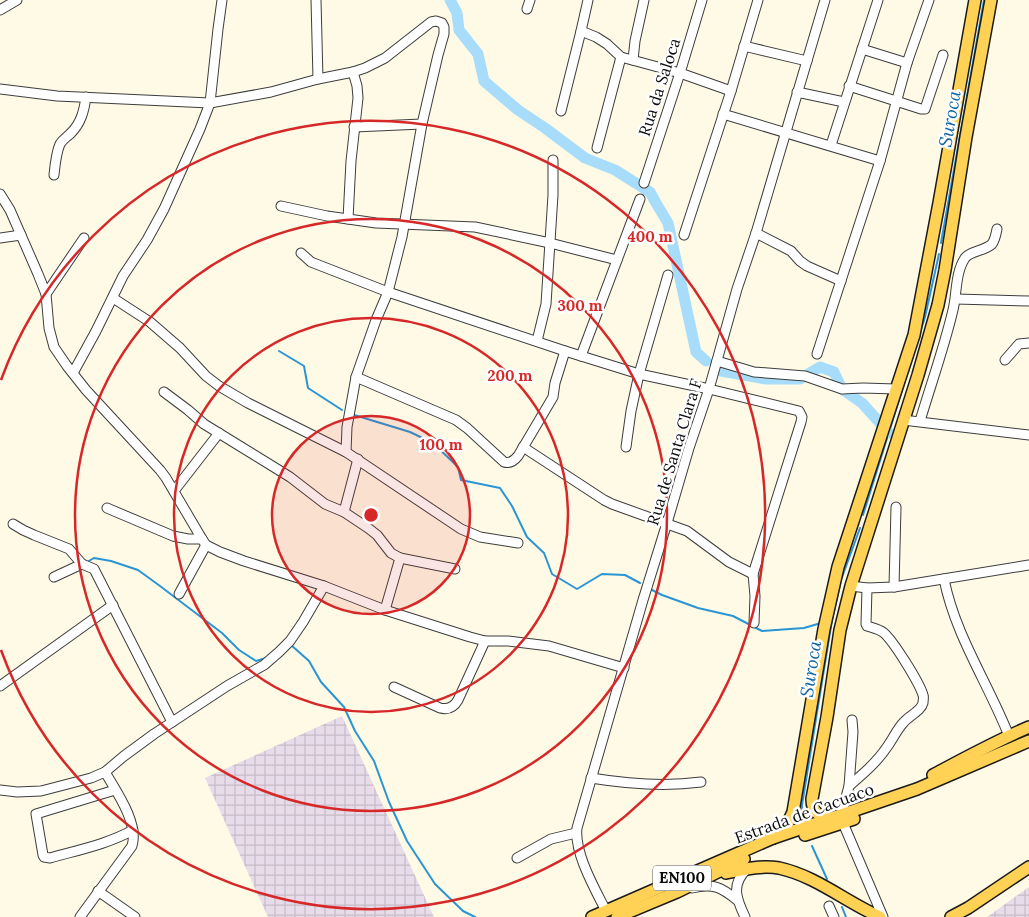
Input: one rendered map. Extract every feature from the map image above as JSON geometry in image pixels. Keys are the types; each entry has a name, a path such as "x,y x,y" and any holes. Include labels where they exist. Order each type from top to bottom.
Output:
{"main road":[{"path":"773,838 787,825 793,812 809,712 828,609 838,567 914,334 975,0"},
{"path":"838,819 823,818 817,814 813,809 812,799 840,630 851,586 929,340 938,305 991,0"},
{"path":"931,246 949,248"},
{"path":"854,518 870,523"},
{"path":"917,789 932,776 975,752 1029,728"},
{"name":"Estrada de Cacuaco","path":"592,917 773,838 812,829 917,789 1029,741"},
{"name":"Estrada de Cacuaco","path":"838,819 904,801 1029,747"},
{"name":"Estrada de Cacuaco","path":"617,917 677,892 799,833"},
{"name":"Estrada de Cacuaco","path":"707,877 762,867 778,868 809,878 881,917"},
{"path":"951,917 968,908 1029,867"}],"street":[{"path":"0,10 17,0"},
{"path":"73,374 123,276 147,240 164,209 193,146 210,103 222,0"},
{"path":"316,0 318,79"},
{"path":"561,111 588,0"},
{"path":"633,60 644,0"},
{"name":"Rua da Saloca","path":"644,183 702,0"},
{"path":"684,235 731,91 758,0"},
{"name":"Rua de Santa Clara F","path":"606,911 585,868 579,851 576,833 643,600 709,388 737,289 756,233 825,0"},
{"path":"831,145 878,0"},
{"path":"817,354 880,161 907,63 929,0"},
{"path":"0,89 57,96 210,103 271,92 353,72 385,58 431,22 442,23 444,34 422,124 405,225 388,292 356,377 347,427 346,452"},
{"path":"581,31 607,44 621,57 680,73 731,91"},
{"path":"744,46 807,62"},
{"path":"862,49 907,63"},
{"path":"849,86 925,109 943,55"},
{"path":"597,148 621,57"},
{"path":"348,219 350,161 358,92 353,72"},
{"path":"797,92 844,102"},
{"path":"54,175 59,146 79,122 84,111 86,97"},
{"path":"723,114 880,161"},
{"path":"354,127 422,124"},
{"path":"537,342 546,304 553,195 553,160"},
{"path":"0,194 10,210 46,294 52,340 61,358 86,390 166,478 204,542"},
{"path":"581,356 640,199"},
{"path":"281,206 327,216 376,223 475,227 617,260"},
{"path":"920,421 944,345 956,299 956,286 965,257 991,245 997,229"},
{"path":"756,233 791,250 807,266 841,281"},
{"path":"0,238 21,235"},
{"path":"46,294 84,238"},
{"path":"301,253 311,262 388,292 565,351 639,374 709,388 799,411 802,417 753,574 755,596 754,623"},
{"path":"626,447 639,374 668,275"},
{"path":"113,298 150,322 180,348 206,376 219,386 248,403 358,459 461,529 480,536 518,544"},
{"path":"956,299 1029,301"},
{"path":"1005,360 1019,344 1029,343"},
{"path":"356,377 456,420 504,462 510,463 523,447 553,397 555,383 565,351"},
{"path":"717,360 754,372 805,376 842,389 896,390"},
{"path":"164,392 204,424 290,477 325,504 344,512 373,532 391,552 400,558 455,569"},
{"path":"903,420 1029,435"},
{"path":"174,491 219,433"},
{"path":"523,447 604,500 687,531 729,562 753,574"},
{"path":"344,512 358,459"},
{"path":"894,587 896,507"},
{"path":"106,508 172,536 204,542 220,552 236,558 324,586 385,610 470,637 549,646 624,668"},
{"path":"13,524 22,530 69,549 82,564 94,569 172,722"},
{"path":"179,594 204,542"},
{"path":"385,610 400,558"},
{"path":"54,577 82,564"},
{"path":"851,586 867,588 894,587 1029,565"},
{"path":"944,579 948,597 962,636 1009,736"},
{"path":"0,790 41,791 91,778 105,772 172,722 227,686 264,665 280,652 303,622 324,586"},
{"path":"849,786 883,752 898,729 921,707 924,701 920,688 892,641 878,629 867,626 867,588"},
{"path":"0,686 113,605"},
{"path":"394,687 440,708 452,707 458,700 485,640"},
{"path":"852,720 853,732 849,786 838,819 881,917"},
{"path":"80,917 132,846 134,839 133,830 126,812 105,772"},
{"path":"591,778 626,784 657,785 701,782"},
{"path":"115,790 36,814 43,855 46,858 50,858 95,846 118,838 133,830"},
{"path":"517,858 551,839 576,833"},
{"path":"745,917 737,900 736,889 743,873 747,869"},
{"path":"677,892 702,885 718,886 737,900"},
{"path":"98,891 135,917"},
{"path":"829,906 834,917"}],"shaded area":[{"path":"342,716 434,917 268,917 205,778"},
{"path":"1029,887 1029,917 987,917"}],"waterway":[{"path":"450,0 457,13 459,30 478,54 484,81 518,110 585,158 615,170 650,192 668,223 696,352 706,361"},
{"name":"Suroca","path":"941,243 984,0"},
{"name":"Suroca","path":"863,515 925,317 939,254"},
{"path":"279,351 304,366 308,388 342,410"},
{"path":"721,371 766,379 800,379 820,367 834,372 842,389 862,403 889,433"},
{"path":"351,414 410,432 433,443 458,467 461,480 500,488 512,506 527,537 544,553 552,574 577,589 602,574 625,575 640,583"},
{"name":"Suroca","path":"802,818 802,805 832,620 841,580 860,528"},
{"path":"87,562 94,558 111,561 138,570 222,633 239,650 256,661 266,658"},
{"path":"650,589 698,608 733,616 762,631 804,628 821,623"},
{"path":"291,645 309,661 321,682 344,707 355,731 374,761 389,802 407,841 435,884 463,911 475,917"},
{"name":"Suroca","path":"812,846 827,879"},
{"name":"Suroca","path":"842,907 846,917"}]}
